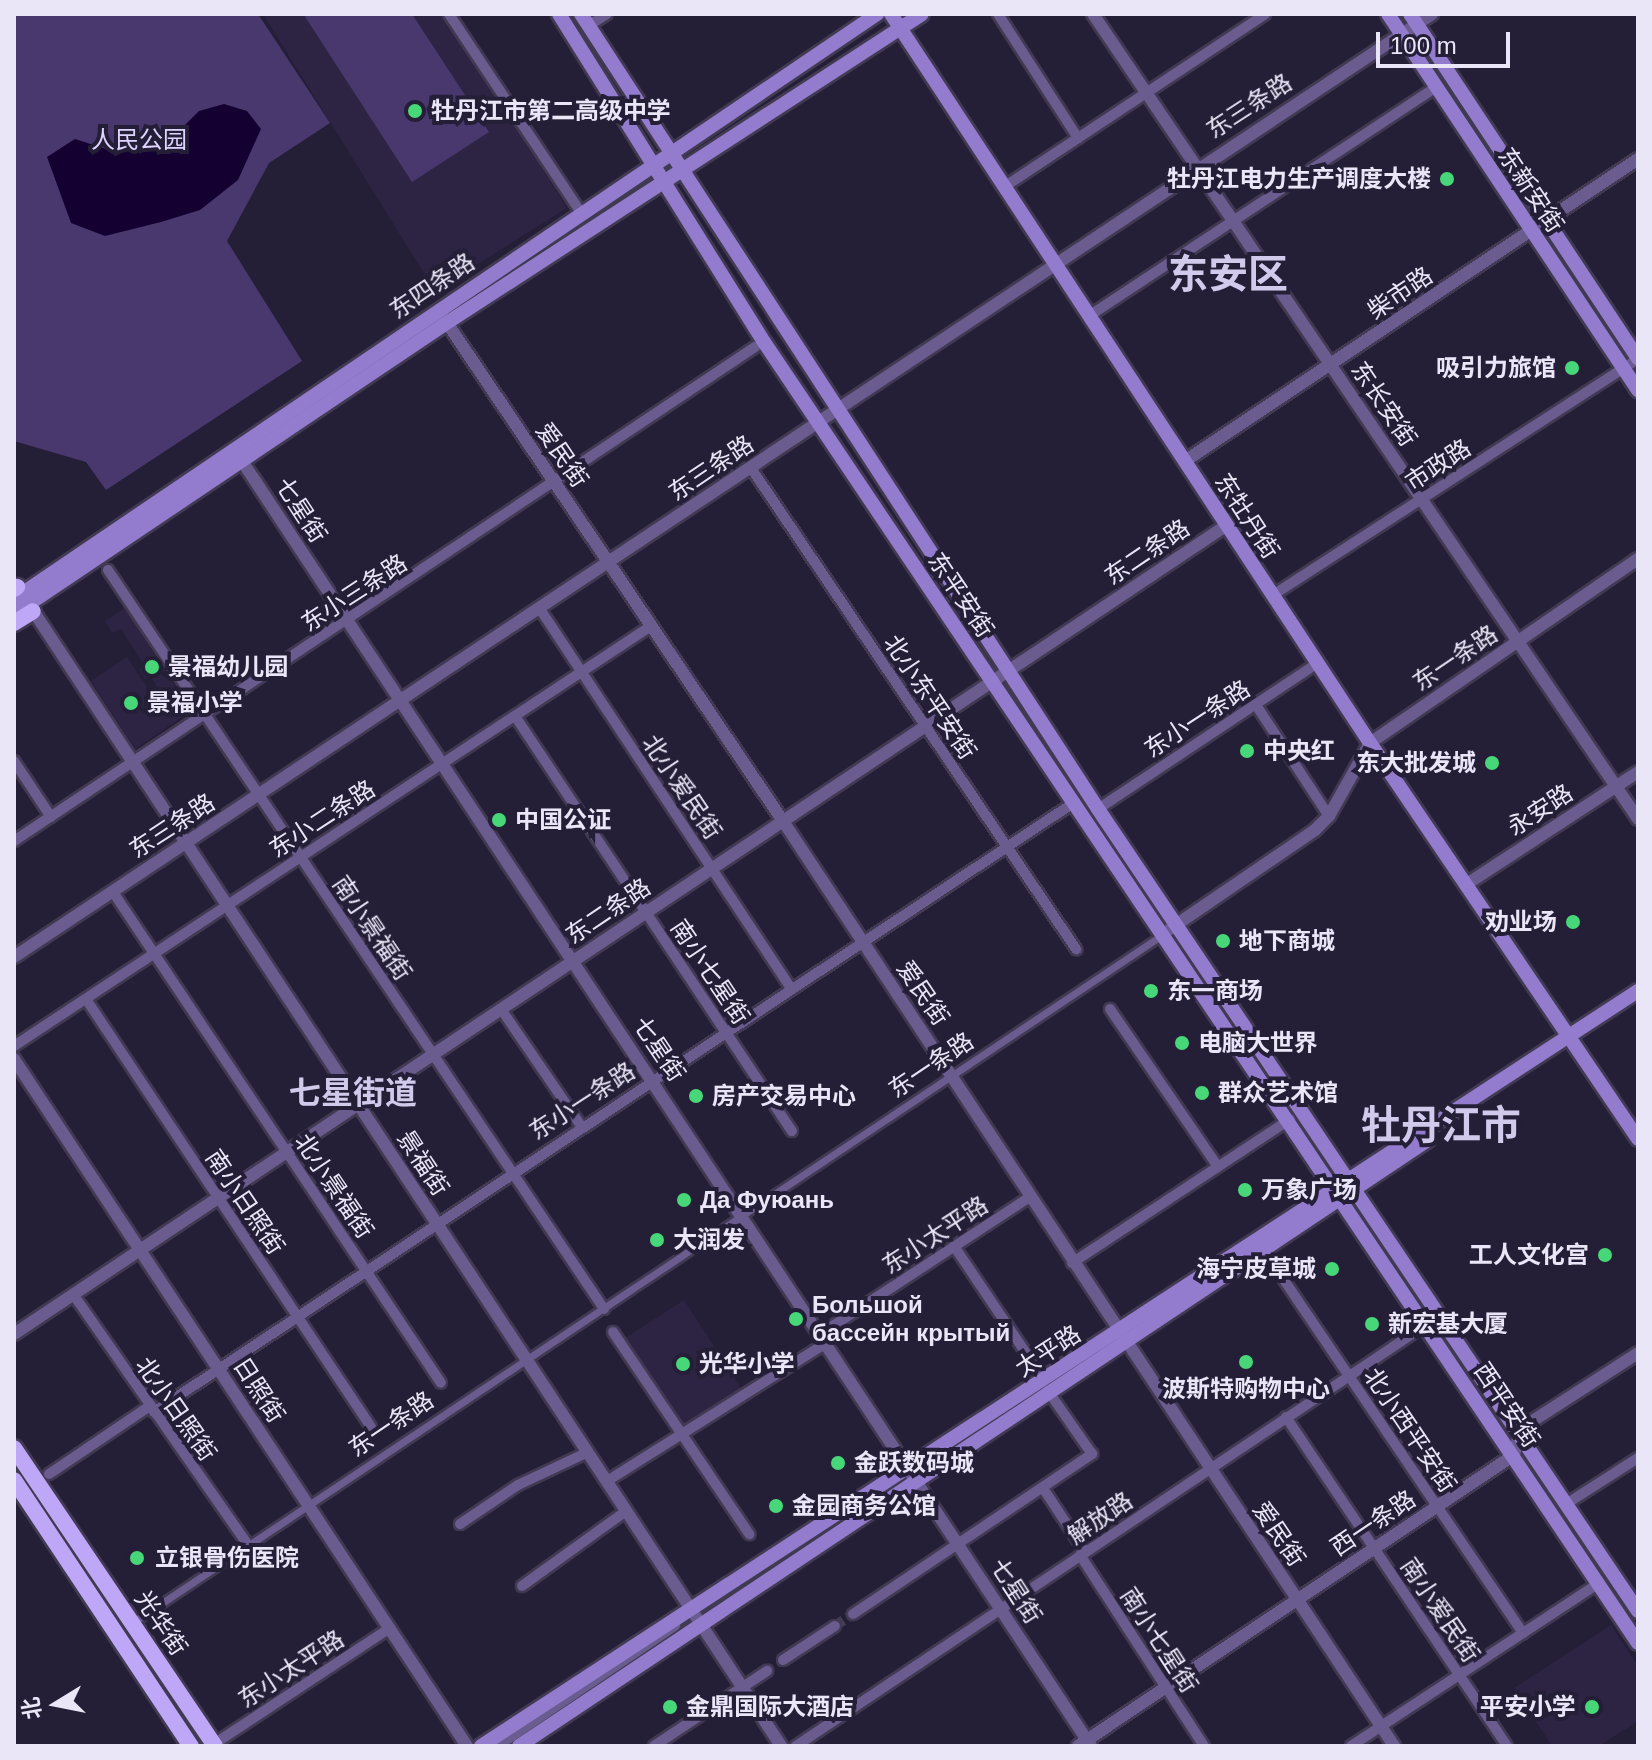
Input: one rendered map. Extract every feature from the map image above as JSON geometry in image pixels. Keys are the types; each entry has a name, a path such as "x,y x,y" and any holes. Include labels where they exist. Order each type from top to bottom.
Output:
{"highway":[{"path":"14,623 24,600"},
{"name":"光华街","path":"14,1448 214,1745"},
{"name":"光华街","path":"14,1480 191,1746"}],"main road":[{"name":"东平安街","path":"559,14 662,186 819,423 1290,1119 1345,1189"},
{"name":"东四条路","path":"238,454 436,309 877,14"},
{"name":"东牡丹街","path":"891,14 1370,743 1638,1139"},
{"path":"14,614 24,600 238,454 662,186 922,14"},
{"name":"东新安街","path":"1388,14 1638,390"},
{"name":"东新安街","path":"1413,19 1638,359"},
{"name":"东平安街","path":"584,20 836,411 1177,924 1345,1189"},
{"name":"太平路","path":"519,1746 690,1621 1572,1039 1638,991"},
{"name":"太平路","path":"1572,1039 1638,1000"},
{"name":"太平路","path":"1120,1336 1263,1249 1345,1189"},
{"name":"西平安街","path":"1345,1189 1427,1324 1638,1643"},
{"name":"西平安街","path":"1345,1189 1519,1433 1638,1611"},
{"name":"太平路","path":"481,1746 690,1621"}],"street":[{"path":"449,14 581,213"},
{"path":"584,20 607,14"},
{"path":"998,14 1078,138"},
{"name":"东长安街","path":"1093,14 1638,819"},
{"path":"1004,187 1265,14"},
{"name":"东三条路","path":"14,957 819,423 1197,167 1402,34 1413,19 1432,14"},
{"path":"1089,316 1436,87"},
{"name":"柴市路","path":"1185,461 1638,159"},
{"name":"爱民街","path":"436,309 448,322 783,821 1120,1336 1394,1746"},
{"name":"东小三条路","path":"14,841 555,484 755,347"},
{"name":"市政路","path":"1273,595 1638,359"},
{"name":"七星街","path":"238,454 825,1337 1085,1744"},
{"name":"北小东平安街","path":"751,468 1076,949"},
{"name":"东二条路","path":"14,1334 1227,525"},
{"name":"东一条路","path":"132,1623 1298,844 1329,816 1370,743 1638,559"},
{"name":"南小景福街","path":"108,570 604,1309"},
{"path":"14,632 24,600"},
{"name":"景福街","path":"24,600 528,1359 626,1511 690,1621 742,1687 781,1746"},
{"name":"北小爱民街","path":"540,609 791,988"},
{"name":"东小二条路","path":"14,1046 651,626"},
{"name":"东小一条路","path":"1098,809 1318,663"},
{"path":"1256,705 1329,816"},
{"name":"南小七星街","path":"515,716 792,1131"},
{"path":"14,761 51,817"},
{"name":"永安路","path":"1467,884 1638,772"},
{"name":"东小一条路","path":"49,1474 218,1368 435,1221 1075,802"},
{"name":"北小景福街","path":"113,892 441,1383"},
{"name":"南小日照街","path":"86,999 371,1427"},
{"path":"501,1009 581,1126"},
{"path":"1110,1009 1218,1167"},
{"name":"日照街","path":"14,1059 467,1746"},
{"path":"1072,1263 1290,1119"},
{"name":"东小太平路","path":"607,1481 1030,1197"},
{"path":"853,1614 1092,1454 954,1246"},
{"name":"北小西平安街","path":"1263,1249 1523,1633"},
{"name":"北小日照街","path":"73,1294 248,1545"},
{"name":"解放路","path":"796,1746 1427,1324"},
{"path":"613,1332 749,1534"},
{"path":"1514,1455 1519,1433 1638,1353"},
{"name":"南小爱民街","path":"1286,1417 1507,1746"},
{"path":"460,1524 518,1485 588,1452"},
{"name":"西一条路","path":"1085,1744 1514,1455"},
{"path":"1566,1504 1638,1458"},
{"name":"南小七星街","path":"1043,1488 1204,1746"},
{"path":"522,1586 626,1511"},
{"path":"1351,1746 1599,1583"},
{"path":"497,1745 690,1621"},
{"path":"503,1746 690,1621"},
{"path":"783,1660 835,1626"},
{"name":"东小太平路","path":"214,1745 390,1628"},
{"path":"654,1746 667,1742 767,1671"}],"shaded area":[{"name":"牡丹江市第二高级中学","path":"263,14 446,14 567,208 435,291"},
{"path":"224,104 247,111 261,129 238,180 200,210 105,236 71,223 47,157 75,139 106,149 176,134 199,111"},
{"name":"景福小学","path":"125,608 191,711 135,749 91,681 127,657 164,713 171,709 151,677 145,679 139,669 144,665 121,629 112,633 105,621"},
{"name":"光华小学","path":"684,1300 742,1389 683,1427 625,1338"},
{"path":"1611,1625 1638,1666 1638,1721 1599,1746 1552,1746 1514,1688"}],"green space":[{"name":"人民公园","path":"14,14 258,14 330,123 269,163 227,241 302,361 106,490 86,462 14,441"},
{"path":"412,14 489,132 412,182 304,15"}],"tunnel":[{"path":"835,1626 853,1614"}],"place":[{"name":"牡丹江市第二高级中学","path":"415,111"},
{"name":"牡丹江电力生产调度大楼","path":"1447,179"},
{"name":"吸引力旅馆","path":"1572,368"},
{"name":"景福幼儿园","path":"152,667"},
{"name":"景福小学","path":"131,703"},
{"name":"中央红","path":"1247,751"},
{"name":"东大批发城","path":"1492,763"},
{"name":"中国公证","path":"499,820"},
{"name":"劝业场","path":"1573,922"},
{"name":"地下商城","path":"1223,941"},
{"name":"东一商场","path":"1151,991"},
{"name":"电脑大世界","path":"1182,1043"},
{"name":"群众艺术馆","path":"1202,1093"},
{"name":"房产交易中心","path":"696,1096"},
{"name":"万象广场","path":"1245,1190"},
{"name":"Да Фуюань","path":"684,1200"},
{"name":"大润发","path":"657,1240"},
{"name":"工人文化宫","path":"1605,1255"},
{"name":"海宁皮草城","path":"1332,1269"},
{"name":"Большой бассейн крытый","path":"796,1319"},
{"name":"新宏基大厦","path":"1372,1324"},
{"name":"波斯特购物中心","path":"1246,1362"},
{"name":"光华小学","path":"683,1364"},
{"name":"金跃数码城","path":"838,1463"},
{"name":"金园商务公馆","path":"776,1506"},
{"name":"立银骨伤医院","path":"137,1558"},
{"name":"金鼎国际大酒店","path":"670,1707"},
{"name":"平安小学","path":"1592,1707"}],"district":[{"name":"东安区","path":"1228,274"},
{"name":"七星街道","path":"353,1093"},
{"name":"牡丹江市","path":"1441,1125"}]}
